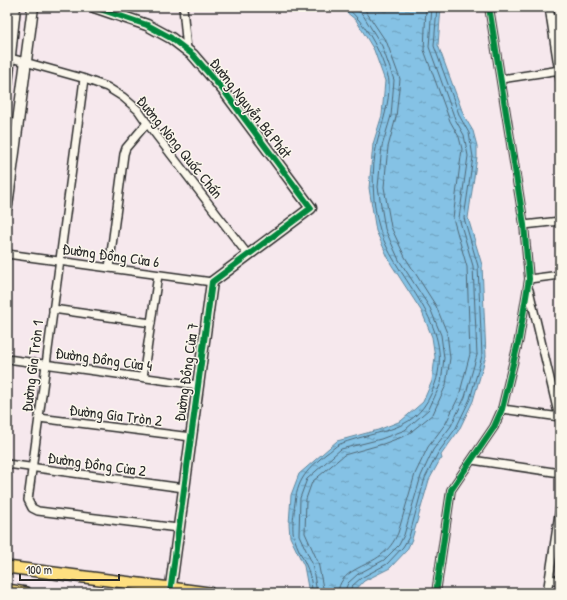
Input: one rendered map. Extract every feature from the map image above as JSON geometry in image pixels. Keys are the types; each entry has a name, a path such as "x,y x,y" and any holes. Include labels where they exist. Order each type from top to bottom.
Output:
{"main road":[{"path":"7,567 170,590 209,593"},
{"path":"7,590 26,593"}],"street":[{"path":"7,84 15,7"},
{"path":"7,206 33,7"},
{"name":"Đường Nguyễn Bá Phát","path":"94,7 147,25 187,50 219,85 311,208 248,255"},
{"path":"183,7 187,50"},
{"path":"489,7 524,225 528,282 560,417 502,409"},
{"path":"549,7 560,79"},
{"path":"551,19 560,17"},
{"name":"Đường Nông Quốc Chấn","path":"9,57 107,87 123,97 138,110 248,255"},
{"path":"501,79 559,70"},
{"name":"Đường Gia Tròn 1","path":"84,79 28,500 32,508 38,511 178,528"},
{"path":"109,268 124,154 132,139 147,123"},
{"path":"524,225 560,221"},
{"name":"Đường Đồng Cửa 6","path":"7,254 212,282"},
{"path":"212,282 248,255"},
{"path":"143,378 158,275"},
{"path":"528,282 560,275"},
{"name":"Đường Đồng Cửa 7","path":"170,590 212,282"},
{"path":"436,593 451,490 494,427 502,409 519,339 528,282"},
{"path":"53,309 151,323"},
{"name":"Đường Đồng Cửa 4","path":"7,359 198,385"},
{"name":"Đường Gia Tròn 2","path":"39,418 191,437"},
{"path":"472,460 560,473"},
{"name":"Đường Đồng Cửa 2","path":"7,464 184,488"},
{"path":"548,593 560,507"},
{"path":"550,579 560,581"}],"water":[{"path":"340,7 441,7 438,45 464,116 473,131 477,146 477,157 468,218 482,265 486,356 473,401 459,430 441,455 442,459 429,480 412,539 407,550 390,568 364,581 353,593 309,593 304,566 290,537 289,524 291,495 299,474 337,441 378,430 401,421 423,402 432,381 435,357 432,337 422,312 391,264 376,231 369,188 373,144 382,115 385,81 374,50 356,20"}],"cycle path":[{"path":"94,7 147,25 171,38 193,55 224,91 311,208 212,282 170,593"},
{"path":"436,593 451,490 494,427 502,409 519,339 529,279 524,225 489,7"}]}
